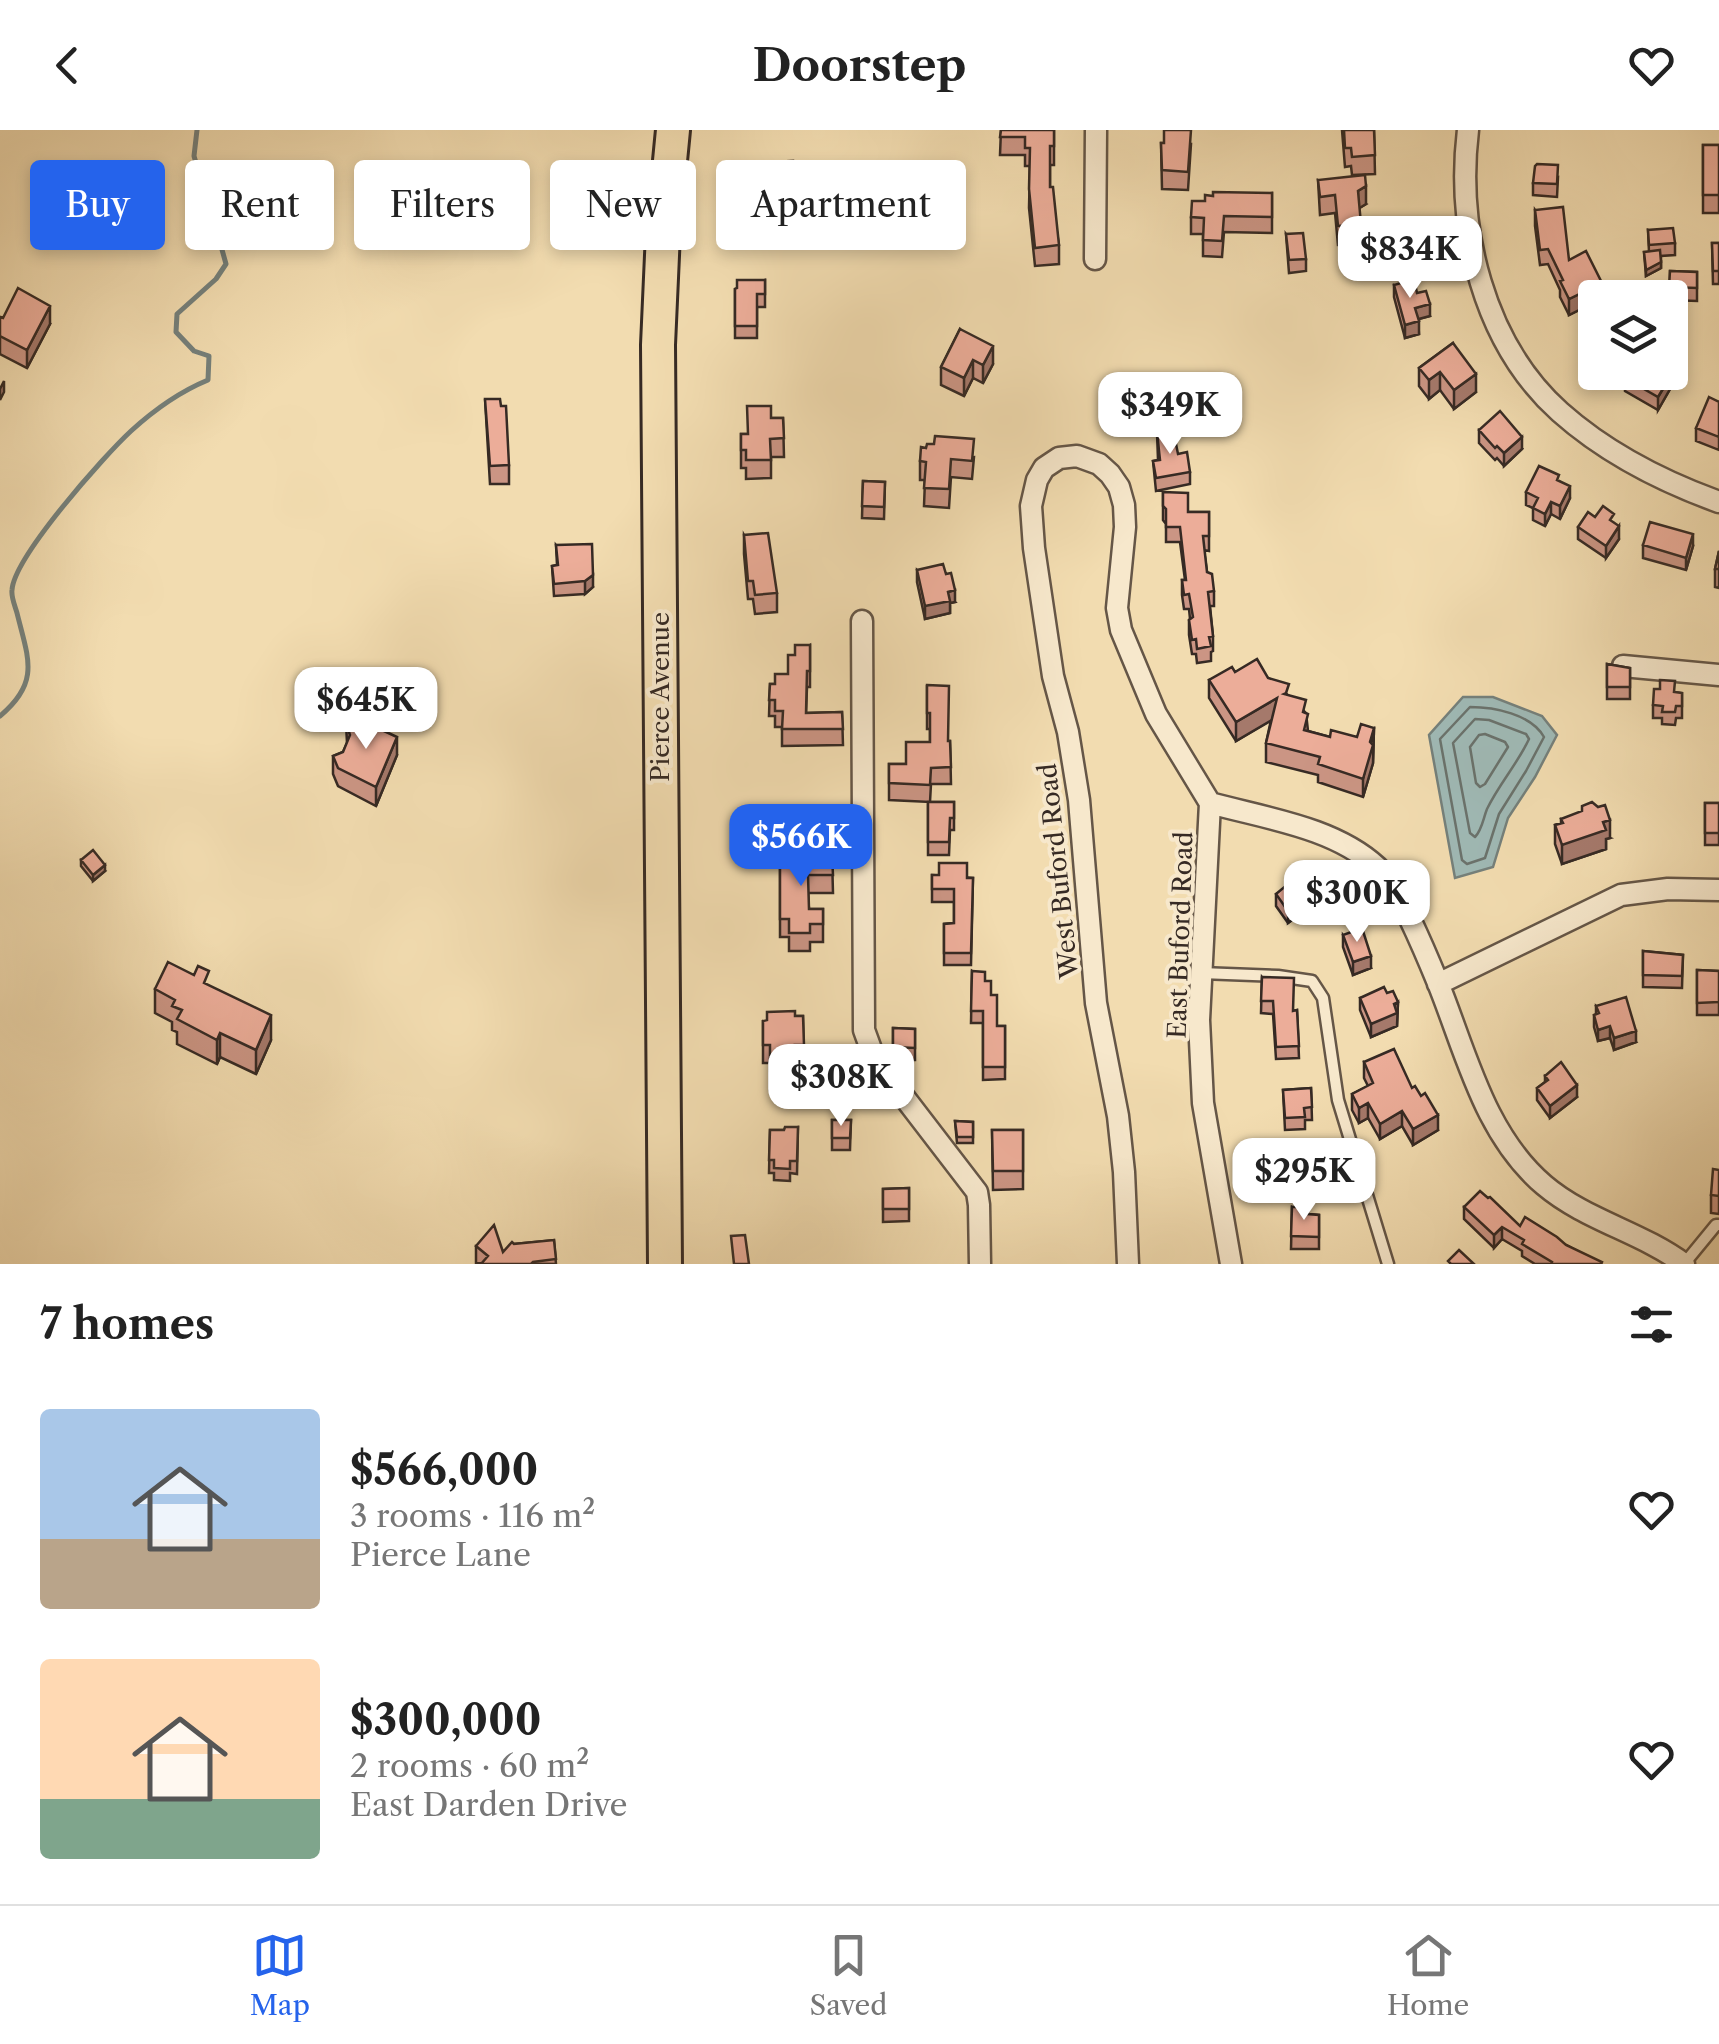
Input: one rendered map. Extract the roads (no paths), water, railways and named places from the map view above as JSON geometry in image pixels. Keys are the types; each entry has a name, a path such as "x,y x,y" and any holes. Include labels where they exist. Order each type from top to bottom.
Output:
{"main road":[{"name":"Pierce Avenue","path":"664,1264 658,345 673,130"}],"street":[{"path":"1094,259 1096,130"},
{"path":"1468,130 1465,211 1472,250 1487,302 1514,356 1557,410 1591,437 1649,473 1719,502"},
{"name":"East Buford Road","path":"1040,475 1059,458 1077,456 1099,464 1119,487 1125,527 1117,608 1121,630 1156,714 1210,804 1199,1020 1204,1103 1231,1264"},
{"name":"West Buford Road","path":"1040,475 1031,506 1034,548 1053,676 1068,732 1078,800 1096,1003 1118,1116 1128,1264"},
{"path":"862,620 864,1030 881,1067 977,1192 980,1264"},
{"path":"1623,666 1719,675"},
{"path":"1210,804 1308,830 1359,852 1380,870 1399,896 1489,1111 1508,1146 1545,1186 1684,1264"},
{"path":"1438,984 1621,895 1668,889 1719,890"}],"lane":[{"path":"1201,973 1312,981 1322,998 1338,1100 1388,1264"},
{"path":"1684,1264 1719,1224"}],"water":[{"path":"1463,697 1493,697 1542,716 1557,735 1508,818 1493,867 1455,878 1429,735"}],"waterway":[{"path":"0,716 21,692 28,669 12,593 28,555 82,484 131,431 167,402 208,380 209,356 194,351 176,332 177,314 216,279 226,264 221,246 207,225 203,187 194,156 197,130"}]}
